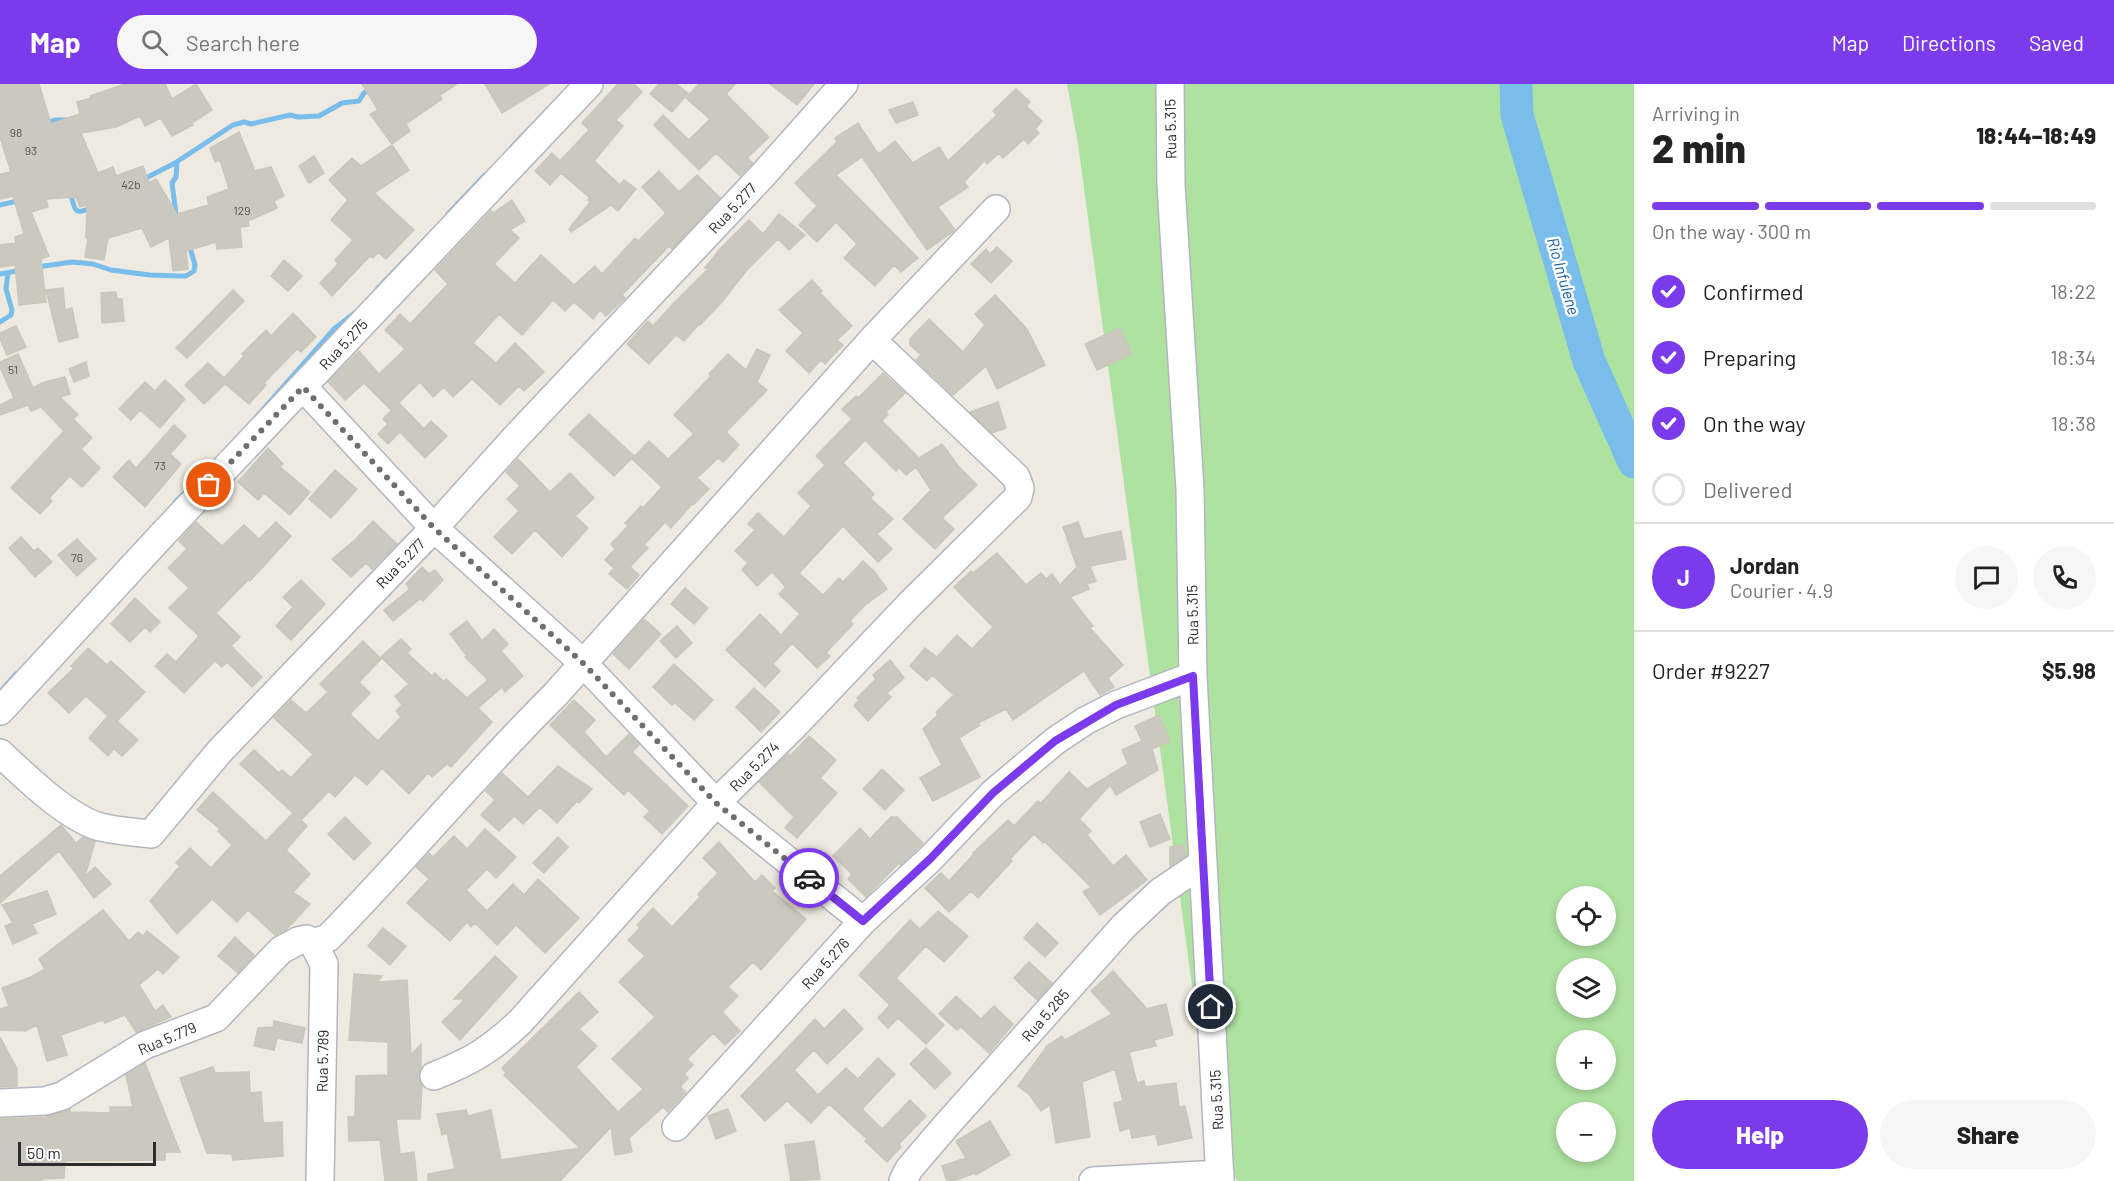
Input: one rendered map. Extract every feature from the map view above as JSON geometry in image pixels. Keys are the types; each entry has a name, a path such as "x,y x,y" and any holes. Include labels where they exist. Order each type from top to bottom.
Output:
{"street":[{"name":"Rua 5.275","path":"0,711 163,534 589,84"},
{"name":"Rua 5.277","path":"0,753 76,817 99,826 151,834 219,752 434,528 514,438 762,176 844,84"},
{"name":"Rua 5.315","path":"1170,84 1171,185 1190,489 1193,676 1220,1177"},
{"path":"313,943 328,938 583,663 872,340 996,209"},
{"name":"Rua 5.274","path":"434,1076 467,1063 494,1046 520,1022 716,803 1018,497 1020,488 1016,477 872,340"},
{"path":"303,387 434,528 583,663 716,803 863,921"},
{"name":"Rua 5.276","path":"676,1127 863,921 930,859 993,793 1055,741 1116,705 1193,676"},
{"name":"Rua 5.285","path":"903,1181 909,1169 944,1128 1123,927 1160,892 1203,863"},
{"name":"Rua 5.779","path":"0,1103 45,1101 62,1096 145,1044 216,1017 281,950 307,939 313,943"},
{"name":"Rua 5.789","path":"313,943 324,964 320,1181"},
{"path":"1092,1181 1220,1177"}],"green space":[{"path":"1067,84 1634,84 1634,1181 1237,1181 1211,1126 1078,144"}],"building":[{"path":"0,84 39,84 51,124 80,114 77,102 125,84 165,84 172,99 196,84 212,110 192,123 193,125 172,136 161,118 145,126 140,116 116,127 81,133 98,173 113,167 116,176 143,166 149,183 156,179 177,214 209,205 207,197 229,189 220,160 215,162 210,148 239,132 255,171 271,167 284,196 274,201 277,208 248,221 249,226 240,227 242,247 217,249 216,242 186,251 188,269 173,271 169,238 151,247 142,228 108,238 104,260 85,257 88,238 86,238 87,205 80,207 76,197 46,199 48,207 31,212 49,256 41,259 46,302 19,305 15,265 0,267 0,245 16,243 15,237 24,234 13,196 0,199 0,174 11,172 0,137"},
{"path":"362,84 457,84 440,95 442,99 406,124 410,131 392,144 370,114 378,110"},
{"path":"485,84 549,84 502,113"},
{"path":"618,84 634,84 642,92 616,120 623,126 594,161 620,185 624,180 636,189 618,211 611,205 571,232 569,229 590,202 588,200 590,198 561,173 550,185 535,171 552,153 560,161 589,130 582,123"},
{"path":"659,84 676,84 688,93 672,112 650,94"},
{"path":"699,84 735,84 726,94 769,137 747,158 753,163 740,176 716,153 699,170 654,125 663,115 689,140 710,119 686,98"},
{"path":"770,84 814,84 797,105"},
{"path":"1016,89 1030,102 1026,106 1042,121 1035,129 1039,133 1028,144 1024,139 1003,158 999,153 987,164 984,161 964,182 968,187 938,207 955,230 927,250 862,157 836,175 918,258 901,272 894,265 875,286 844,258 857,244 836,222 817,242 799,225 817,206 795,183 837,142 835,138 858,123 878,154 895,141 913,163 939,147 948,161 997,115 993,111"},
{"path":"913,102 918,115 896,123 889,110"},
{"path":"392,145 409,170 374,193 414,230 386,259 378,252 373,258 370,256 332,296 320,283 338,264 335,260 353,240 331,220 348,200 329,180 352,158 361,166"},
{"path":"314,156 324,173 309,183 299,166"},
{"path":"659,171 679,192 697,175 720,198 672,249 669,246 622,295 625,298 606,316 600,310 593,319 574,302 565,311 553,300 522,335 499,314 473,343 496,363 515,343 544,372 524,391 519,386 500,405 472,379 453,397 444,387 433,397 420,382 391,410 364,383 345,400 328,382 359,351 379,374 405,349 385,330 400,314 410,324 448,284 435,270 491,211 493,213 512,200 525,221 510,230 519,238 494,264 515,283 541,255 574,285 595,266 602,274 635,238 638,241 666,213 642,187"},
{"path":"779,214 805,235 789,250 778,239 746,271 722,302 684,341 676,335 649,364 627,344 648,321 653,326 708,269 705,268 720,249 749,220 763,234"},
{"path":"997,247 1012,261 991,283 971,264 986,249 990,254"},
{"path":"284,260 302,276 288,291 271,276"},
{"path":"812,280 822,291 820,293 852,326 837,340 843,345 825,364 821,360 809,373 786,351 803,333 779,310"},
{"path":"63,288 65,310 72,308 78,337 59,342 46,290"},
{"path":"233,290 244,301 187,358 176,348"},
{"path":"116,292 117,299 122,299 124,321 102,323 101,293"},
{"path":"995,295 1027,329 1045,365 997,389 986,366 953,395 916,360 921,355 910,345 910,339 929,319 963,352 985,325 975,314"},
{"path":"293,313 316,337 301,352 297,349 264,383 266,385 249,404 225,384 204,404 185,385 208,363 224,378 244,356 242,354 266,330 271,336"},
{"path":"16,326 26,347 7,355 0,339 0,333"},
{"path":"1120,328 1132,354 1097,370 1085,344"},
{"path":"757,349 770,355 757,382 767,390 726,432 739,445 723,462 718,458 697,478 709,489 671,528 665,522 644,545 648,548 630,567 639,575 627,589 609,574 614,568 605,560 615,549 611,544 628,526 625,523 641,506 643,508 662,487 632,459 649,441 668,459 694,434 674,415 711,376 709,374 728,354 746,370"},
{"path":"18,354 33,388 42,383 65,377 70,394 60,397 78,415 73,419 92,438 81,449 100,468 82,487 70,476 49,498 52,501 40,514 11,488 64,431 41,407 31,411 28,405 0,415 0,405 14,398 0,367 0,362"},
{"path":"86,362 89,376 74,382 69,369"},
{"path":"883,373 905,393 886,412 888,414 882,421 919,458 942,444 959,467 977,485 942,518 954,529 935,549 903,519 931,490 916,467 906,475 899,467 896,471 865,440 843,463 874,494 870,498 893,519 877,534 892,549 878,562 843,526 799,573 823,595 839,578 843,582 863,561 874,571 887,589 865,605 850,621 853,624 826,653 830,656 817,668 792,643 773,664 780,671 765,687 726,650 760,614 781,635 800,614 779,594 786,587 772,572 757,586 742,570 748,563 735,551 755,530 748,524 758,513 784,537 811,506 798,493 825,465 816,456 852,419 842,409 856,396 858,398"},
{"path":"165,380 185,399 160,428 140,410 131,420 119,409 145,382 155,391"},
{"path":"998,402 1006,428 992,433 970,412"},
{"path":"399,403 424,429 431,421 447,436 425,458 400,432 388,444 378,434 388,424 383,419"},
{"path":"589,414 634,456 614,476 569,434"},
{"path":"174,425 186,436 170,454 181,464 145,507 113,477 129,460 136,468"},
{"path":"268,448 283,464 280,467 310,492 290,515 264,493 258,500 238,482"},
{"path":"518,459 550,492 570,473 594,498 575,516 588,528 562,557 535,530 512,554 494,537 519,511 507,499 520,486 506,472"},
{"path":"335,470 357,489 331,518 309,499"},
{"path":"373,521 397,544 372,569 366,563 351,577 332,559"},
{"path":"196,522 222,546 244,525 259,539 276,522 291,536 250,581 249,579 216,613 240,637 231,646 262,677 252,687 227,662 222,667 215,661 184,693 155,666 167,654 176,662 199,636 169,608 189,588 168,568 187,549 179,541"},
{"path":"1078,522 1084,539 1121,531 1126,559 1090,566 1096,581 1087,584 1089,589 1070,597 1093,626 1090,628 1123,665 1108,678 1114,687 1100,695 1084,671 1013,720 1006,709 978,723 980,725 959,738 980,777 933,801 920,778 942,765 923,729 938,715 936,712 954,695 932,675 927,681 910,666 925,648 937,657 957,635 972,649 993,627 954,587 971,571 973,573 997,553 1026,585 1041,573 1046,579 1052,574 1060,585 1077,567 1063,527"},
{"path":"21,537 34,551 38,548 52,562 35,577 9,548"},
{"path":"77,539 96,559 77,576 58,555"},
{"path":"422,567 429,574 435,570 443,580 423,601 421,598 393,621 384,610 410,589 406,584"},
{"path":"301,580 325,604 291,640 276,626 293,607 283,597"},
{"path":"685,588 708,608 694,624 671,604"},
{"path":"135,598 160,622 150,632 145,627 130,642 111,624"},
{"path":"644,619 661,634 629,669 613,654"},
{"path":"467,621 482,641 494,629 508,644 501,651 523,676 505,692 502,687 478,708 492,722 451,767 447,764 432,777 428,773 409,794 382,768 367,785 355,775 335,797 329,791 301,820 307,826 286,850 310,874 293,892 310,904 286,930 275,935 248,910 237,922 212,899 177,934 150,901 180,866 176,863 190,848 211,868 232,845 218,831 220,829 197,810 213,792 266,841 293,813 240,764 254,750 279,773 282,770 291,778 313,754 274,718 291,700 306,713 328,692 320,684 363,641 381,659 359,682 370,693 350,714 378,741 401,717 396,711 402,705 395,696 409,684 381,657 401,639 411,649 407,653 432,676 435,673 444,682 446,679 467,698 488,680 465,657 467,656 450,634"},
{"path":"677,626 692,643 676,658 660,641"},
{"path":"88,648 107,665 111,661 145,692 117,721 138,740 122,756 114,749 108,756 89,738 108,716 86,696 69,713 48,693 74,668 71,666"},
{"path":"890,660 904,678 887,693 891,697 868,721 854,706 859,700 857,698 876,679 873,675"},
{"path":"674,664 713,700 694,720 675,703 672,705 653,687"},
{"path":"754,688 780,712 761,732 736,707"},
{"path":"574,700 595,720 584,732 606,757 629,734 639,745 632,752 688,806 662,834 644,817 650,811 628,790 624,795 550,725"},
{"path":"1159,715 1170,741 1152,749 1158,770 1116,795 1110,785 1079,819 1091,831 1087,835 1113,866 1126,855 1147,880 1126,896 1100,915 1083,892 1091,887 1034,834 978,898 971,891 949,912 925,888 941,873 949,881 973,853 1008,820 1014,826 1038,801 1041,803 1069,772 1087,789 1128,764 1122,750 1142,741 1135,726"},
{"path":"809,736 836,760 820,778 837,793 797,838 785,828 794,817 759,782 788,754 790,756"},
{"path":"558,766 592,789 579,803 577,801 557,823 540,807 523,824 514,816 499,831 481,815 495,800 486,791 502,773 528,797"},
{"path":"882,769 904,790 885,810 863,789"},
{"path":"1160,814 1170,839 1150,847 1140,822"},
{"path":"345,817 371,843 354,860 328,834"},
{"path":"891,817 897,817 923,843 901,865 899,863 866,897 848,879 852,874 833,856 860,828 870,839"},
{"path":"61,825 76,843 83,837 95,842 85,876 95,867 111,884 94,898 59,851 0,903 0,876"},
{"path":"485,829 516,857 496,878 487,869 466,890 487,911 513,884 524,895 538,879 579,918 545,953 516,925 497,945 475,923 471,927 467,922 450,941 407,903 429,879 416,867 429,853 433,857 454,836 467,849"},
{"path":"558,837 568,847 544,873 533,863"},
{"path":"719,842 755,882 762,875 775,888 772,891 806,919 761,970 753,962 728,987 738,996 722,1012 740,1031 725,1045 713,1033 687,1059 693,1065 684,1074 688,1078 680,1087 686,1092 668,1112 663,1107 629,1138 632,1152 615,1155 611,1127 560,1181 428,1181 428,1174 455,1169 447,1133 442,1135 437,1114 466,1110 468,1116 491,1110 501,1160 580,1148 504,1075 506,1073 502,1068 579,992 598,1012 579,1029 597,1046 576,1067 618,1112 643,1089 612,1059 655,1017 619,982 645,956 628,940 640,928 637,925 653,908 672,927 700,897 698,894 718,873 703,858"},
{"path":"1184,845 1185,856 1170,866 1170,847"},
{"path":"47,891 56,914 32,924 37,933 13,944 5,926 13,923 2,905"},
{"path":"103,910 129,941 138,932 143,936 147,931 179,957 163,974 158,969 139,985 155,1011 163,1005 171,1017 136,1032 125,1015 105,1023 103,1020 61,1035 67,1055 47,1061 37,1025 25,1031 0,1030 0,1009 9,1006 2,988 45,969 39,959"},
{"path":"938,911 968,936 944,962 926,946 896,978 944,1025 926,1044 898,1018 888,1028 878,1018 890,1005 859,975 910,920 920,929"},
{"path":"1037,923 1058,943 1045,957 1024,938"},
{"path":"383,928 406,946 390,965 368,946"},
{"path":"235,937 254,955 238,973 218,956"},
{"path":"495,956 517,977 460,1040 442,1022 465,999 454,999"},
{"path":"1029,962 1052,983 1037,1000 1014,978"},
{"path":"1113,971 1147,1009 1166,1004 1173,1035 1154,1040 1156,1046 1129,1052 1137,1083 1144,1081 1145,1087 1176,1083 1179,1107 1185,1106 1192,1138 1158,1145 1156,1134 1132,1138 1130,1128 1120,1131 1114,1103 1123,1101 1115,1069 1082,1082 1090,1137 1056,1143 1050,1105 1041,1111 1029,1094 1018,1086 1047,1046 1062,1036 1065,1040 1112,1014 1091,991"},
{"path":"354,974 382,976 377,982 407,980 411,1055 421,1044 421,1067 418,1074 422,1085 420,1119 396,1119 400,1154 414,1152 417,1181 385,1181 380,1140 349,1141 348,1117 355,1117 356,1076 388,1075 388,1042 349,1040"},
{"path":"956,996 981,1019 994,1006 1013,1024 989,1053 961,1027 957,1030 939,1014"},
{"path":"844,1009 863,1029 827,1064 814,1050 794,1070 818,1095 846,1068 858,1079 878,1058 895,1074 862,1109 882,1129 910,1100 926,1116 899,1144 901,1147 887,1162 865,1141 867,1139 829,1104 811,1123 787,1101 765,1121 741,1096 815,1019 824,1029"},
{"path":"274,1021 305,1028 302,1043 277,1038 274,1050 254,1046 258,1028 273,1027"},
{"path":"0,1037 17,1069 17,1086 0,1087"},
{"path":"926,1048 951,1073 935,1089 910,1064"},
{"path":"145,1063 180,1152 165,1152 165,1160 65,1161 64,1178 42,1179 42,1181 0,1181 0,1119 46,1117 70,1109 70,1112 110,1113 110,1107 133,1107 126,1075"},
{"path":"213,1067 215,1073 249,1072 250,1093 261,1092 263,1123 282,1122 283,1156 233,1160 232,1154 207,1153 180,1078"},
{"path":"728,1109 736,1131 716,1139 708,1116"},
{"path":"990,1121 1010,1155 976,1175 975,1173 947,1181 942,1166 966,1158 956,1141"},
{"path":"814,1141 820,1179 791,1181 785,1145"}],"waterway":[{"path":"142,180 175,163 233,125 244,122 251,124 290,115 319,116 342,103 359,101 364,93 376,84"},
{"name":"Rio Infulene","path":"1516,84 1517,115 1589,361 1634,462"},
{"path":"44,124 55,120 68,120"},
{"path":"512,147 530,128"},
{"path":"176,214 172,183 176,177 177,163"},
{"path":"448,214 485,175"},
{"path":"70,191 75,209 81,211 92,207"},
{"path":"0,205 22,200"},
{"path":"378,288 436,228"},
{"path":"37,267 72,262 150,275 186,276 194,271 195,265 189,244"},
{"path":"0,274 22,270"},
{"path":"0,322 11,315 12,310 6,289 8,273"},
{"path":"245,430 335,328 356,312"},
{"path":"175,502 190,488"},
{"path":"0,692 16,674"}],"way so far":[{"path":"209,485 303,387 434,528 583,663 716,803 809,878"}],"route":[{"path":"809,878 863,921 930,859 993,793 1055,741 1085,721 1116,705 1193,676 1211,1007"}]}
